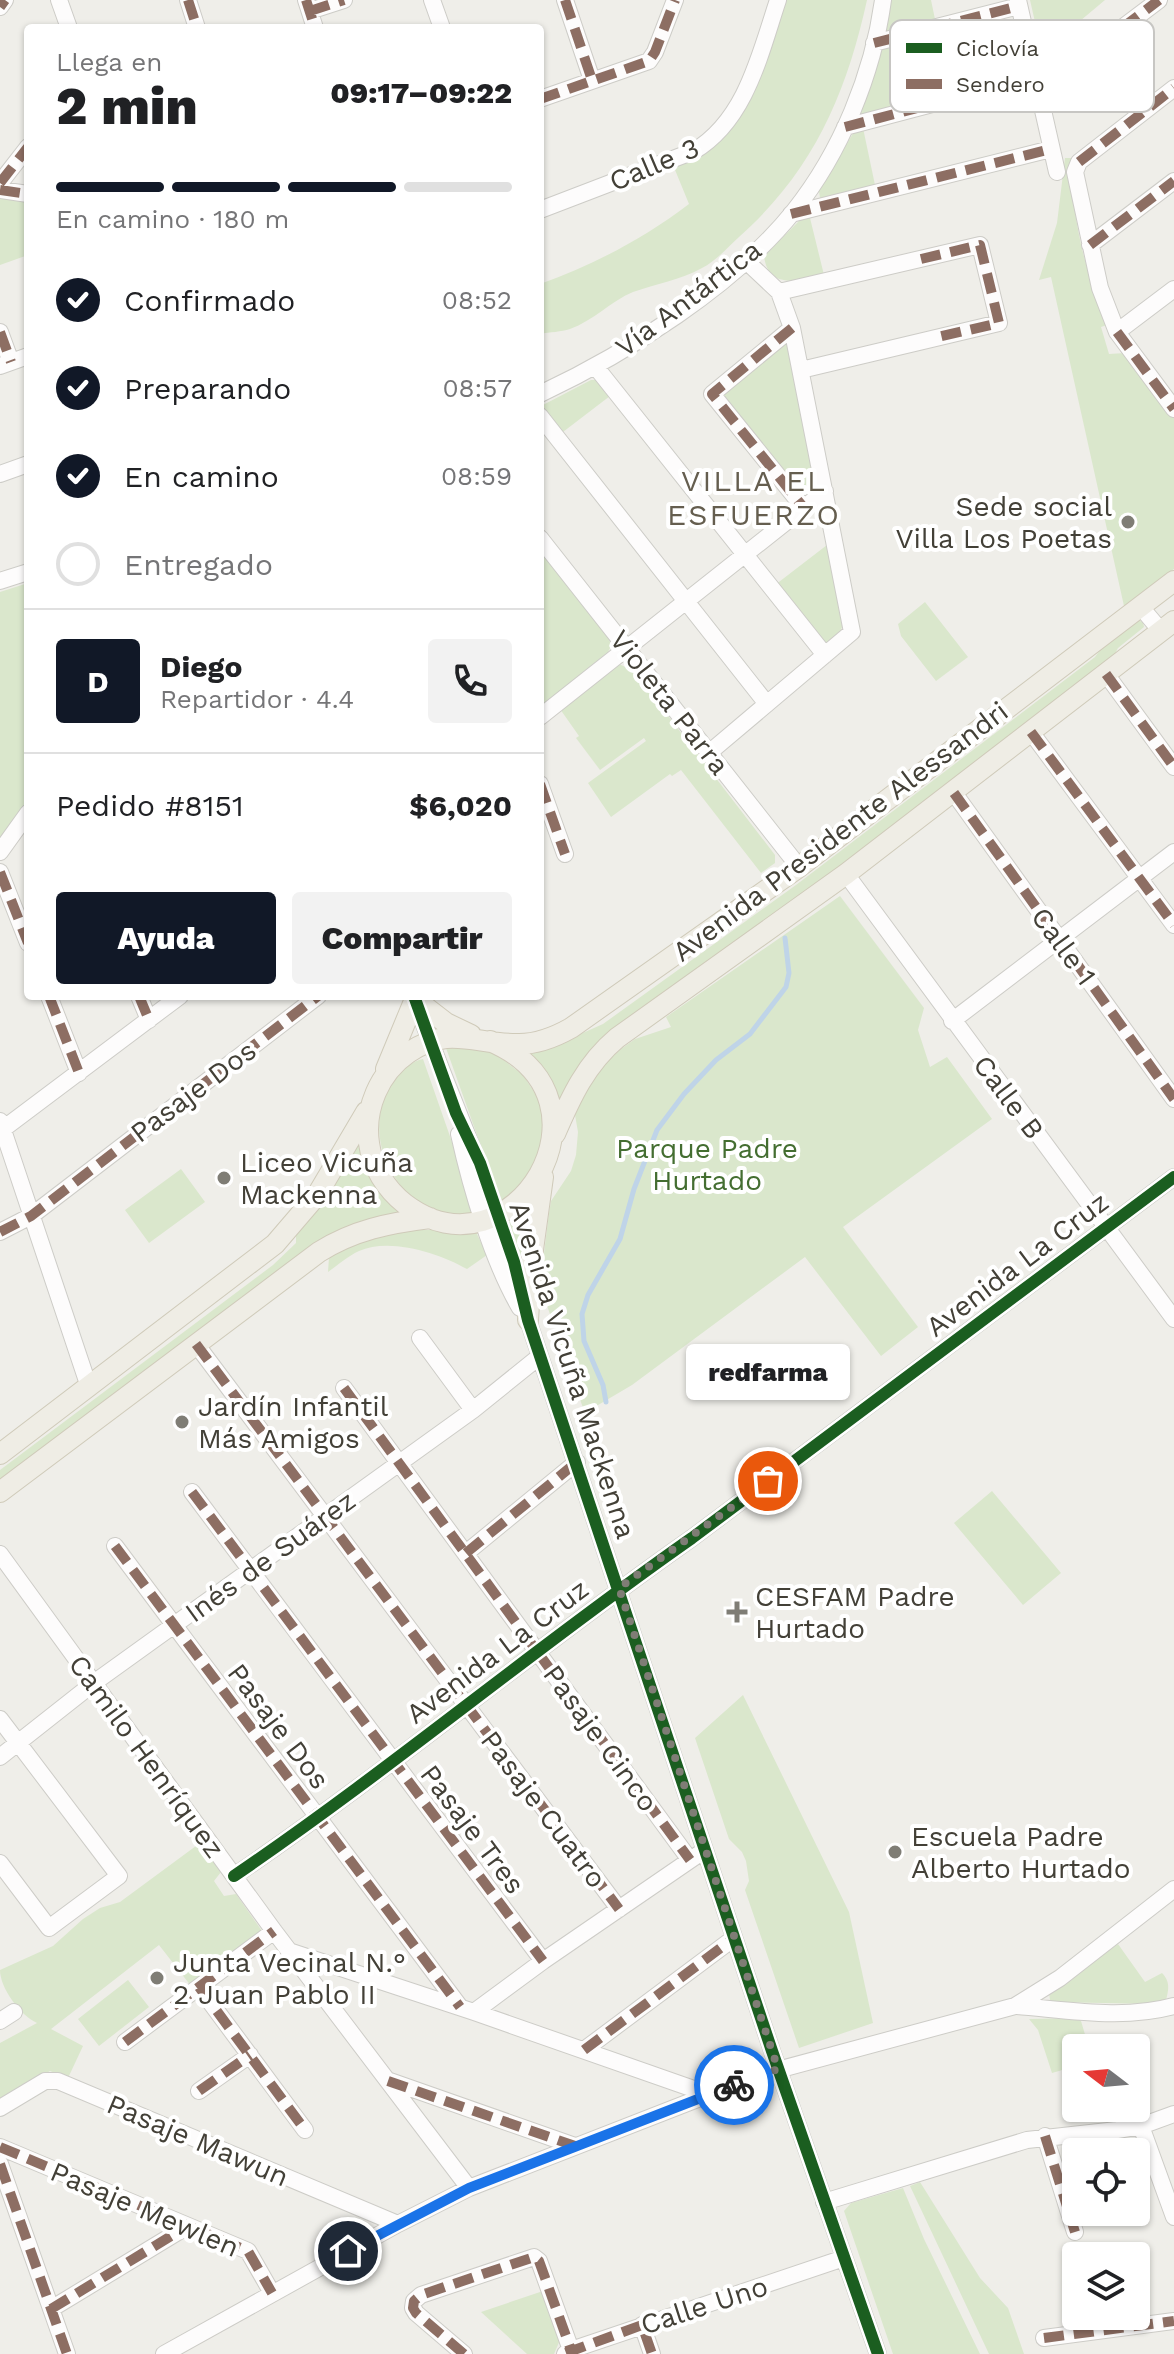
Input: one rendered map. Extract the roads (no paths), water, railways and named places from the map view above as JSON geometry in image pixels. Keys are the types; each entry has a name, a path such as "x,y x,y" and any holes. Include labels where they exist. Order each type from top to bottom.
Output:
{"main road":[{"name":"Avenida Presidente Alessandri","path":"0,1454 282,1237 325,1183 382,1081 399,1060 429,1042 449,1037 526,1044 571,1028 799,867 1174,581"},
{"name":"Avenida Presidente Alessandri","path":"0,1492 332,1244 369,1228 430,1218 458,1223 511,1208 524,1198 545,1167 552,1141 579,1081 607,1046 846,874 1168,626"},
{"path":"382,1081 413,1000"},
{"path":"418,1000 446,1023 483,1039"},
{"name":"Avenida Presidente Alessandri","path":"483,1039 516,1054 536,1074 549,1099 552,1141"},
{"name":"Avenida Presidente Alessandri","path":"372,1101 368,1126 374,1165 396,1197 430,1218"},
{"path":"528,1320 533,1248 545,1167"}],"street":[{"path":"0,7 5,0"},
{"path":"59,0 68,24"},
{"path":"188,0 196,24"},
{"path":"308,6 344,0"},
{"path":"432,0 441,24"},
{"path":"565,0 592,80"},
{"path":"544,98 653,57 675,0"},
{"name":"Calle 3","path":"544,208 708,143 731,117 750,81 778,0"},
{"name":"Vía Antártica","path":"544,392 595,366 671,319 745,260 791,214 818,178 845,127 874,43 883,0"},
{"path":"1133,20 1159,0"},
{"path":"957,20 1019,3"},
{"path":"874,43 890,39"},
{"path":"1154,104 1174,88"},
{"path":"845,127 902,112"},
{"path":"1043,112 1057,172"},
{"path":"1143,112 1079,162 1075,172 1100,288 1117,332 1174,409"},
{"path":"791,214 1051,149"},
{"path":"0,183 24,152"},
{"path":"1090,245 1174,181"},
{"path":"0,190 24,193"},
{"path":"779,292 980,245 999,323 801,370"},
{"path":"710,752 852,632 792,328 779,292 745,260"},
{"path":"1117,332 1174,289"},
{"path":"792,328 712,394 804,508"},
{"path":"0,332 5,364 24,357"},
{"path":"595,366 825,655"},
{"path":"544,421 767,704"},
{"path":"0,474 24,465"},
{"path":"544,714 825,491"},
{"name":"Violeta Parra","path":"544,543 799,867"},
{"path":"0,581 24,573"},
{"path":"1140,606 1168,626"},
{"path":"1106,674 1174,767"},
{"path":"1031,732 1174,925"},
{"name":"Calle 1","path":"954,793 1174,1099"},
{"path":"544,795 565,854"},
{"path":"0,852 24,819"},
{"path":"952,1021 1174,852"},
{"path":"0,872 24,933"},
{"name":"Calle B","path":"846,874 1174,1319"},
{"path":"51,1000 79,1073"},
{"path":"141,1000 149,1020"},
{"path":"89,1387 2,1125 79,1073 175,1000"},
{"name":"Pasaje Dos","path":"0,1232 31,1216 313,1000"},
{"name":"Avenida Vicuña Mackenna","path":"415,1000 456,1113 465,1163 514,1262 528,1320 778,2069 878,2354"},
{"name":"Avenida La Cruz","path":"234,1876 318,1818 619,1588 692,1538 1174,1177"},
{"path":"420,1338 473,1410"},
{"name":"Pasaje Cuatro","path":"196,1344 619,1909"},
{"name":"Inés de Suárez","path":"0,1757 95,1682 473,1410 540,1356"},
{"name":"Pasaje Cinco","path":"344,1388 690,1860"},
{"path":"466,1553 577,1462"},
{"name":"Pasaje Tres","path":"192,1492 543,1961"},
{"name":"Pasaje Dos","path":"115,1546 318,1818 467,2010"},
{"name":"Camilo Henríquez","path":"0,1554 274,1931 469,2188"},
{"path":"0,1719 119,1876 49,1928 0,1863"},
{"path":"467,2010 705,1850"},
{"path":"164,2354 469,2188 778,2069 1015,2006 1060,1978 1174,1889"},
{"path":"125,2042 274,1931"},
{"path":"584,2050 734,1938"},
{"path":"292,1952 708,2094"},
{"path":"199,1987 305,2130"},
{"path":"1015,2006 1129,2012 1155,2011 1174,2006"},
{"path":"199,2091 250,2055"},
{"name":"Pasaje Mawun","path":"0,2108 45,2081 58,2081 398,2224"},
{"path":"388,2081 575,2146"},
{"path":"824,2202 1045,2136 1141,2126 1174,2114"},
{"path":"1141,2126 1174,2217"},
{"path":"1045,2136 1075,2232"},
{"name":"Pasaje Mewlen","path":"0,2147 248,2251 272,2293"},
{"path":"0,2164 67,2354"},
{"path":"51,2309 186,2227"},
{"path":"464,2354 413,2308 414,2301 421,2295 534,2257 539,2261 568,2352"},
{"name":"Calle Uno","path":"568,2352 602,2347 642,2325 844,2258"},
{"path":"1044,2338 1174,2321"},
{"path":"642,2325 652,2354"}],"waterway":[{"path":"606,1402 603,1385 584,1341 582,1314 588,1295 620,1239 634,1189 657,1130 684,1094 716,1060 750,1034 786,987 789,973 785,938"}],"place":[{"name":"Sede social Villa Los Poetas","path":"1128,522"},
{"name":"Liceo Vicuña Mackenna","path":"224,1178"},
{"name":"Jardín Infantil Más Amigos","path":"182,1422"},
{"name":"redfarma","path":"768,1481"},
{"name":"CESFAM Padre Hurtado","path":"737,1612"},
{"name":"Escuela Padre Alberto Hurtado","path":"895,1852"},
{"name":"Junta Vecinal N.° 2 Juan Pablo II","path":"157,1978"}],"district":[{"name":"VILLA EL ESFUERZO","path":"754,498"}],"park label":[{"name":"Parque Padre Hurtado","path":"707,1164"}]}
